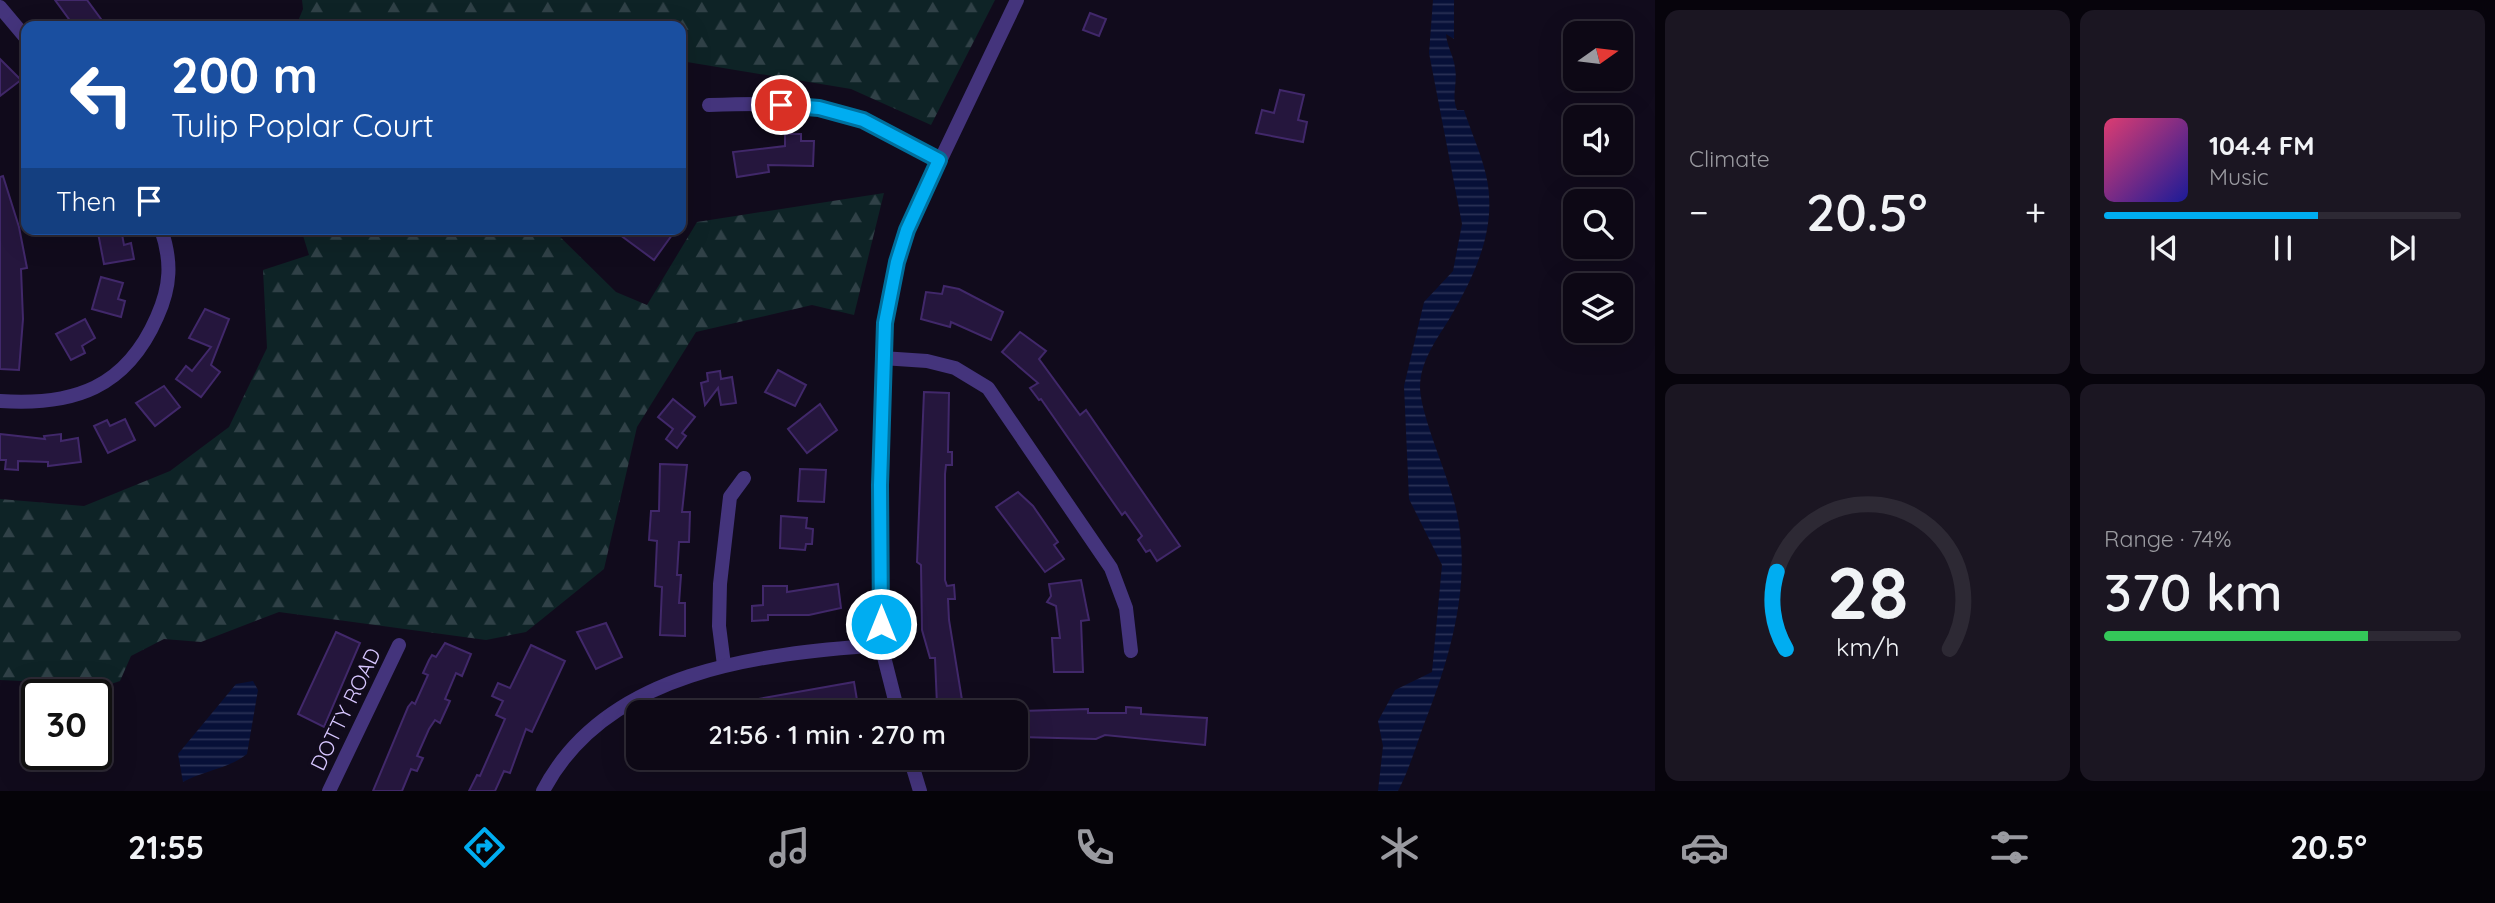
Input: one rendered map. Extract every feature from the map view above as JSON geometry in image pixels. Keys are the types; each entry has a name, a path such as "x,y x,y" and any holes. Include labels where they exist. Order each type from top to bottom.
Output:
{"street":[{"path":"895,700 881,645 882,358 897,262 907,230 939,160 1017,0"},
{"path":"0,7 21,31"},
{"path":"709,105 761,103 819,108 863,120 939,160"},
{"path":"0,401 24,402 71,397 97,388 136,357 165,299 170,278 168,252 163,235"},
{"path":"882,358 927,360 955,368 988,388 1111,568 1126,608 1131,651"},
{"path":"724,666 719,626 720,584 730,497 744,478"},
{"name":"DOTTY ROAD","path":"329,791 399,645"},
{"path":"543,791 576,743 637,697 708,668 830,648 881,645"},
{"path":"914,770 920,791"}],"green space":[{"path":"302,0 995,0 931,125 851,89 686,62 686,21 298,21 303,9"},
{"path":"884,193 854,315 812,305 696,332 637,427 604,569 526,632 486,640 279,612 201,642 164,639 131,656 120,681 112,684 112,679 0,680 0,499 84,506 170,471 229,427 267,348 263,270 309,255 303,235 558,235 616,292 647,305 697,222"}],"shaded area":[{"path":"1433,0 1454,0 1454,39 1446,34 1455,68 1455,105 1457,110 1464,110 1481,159 1489,194 1489,212 1487,231 1476,266 1431,350 1423,368 1420,388 1425,414 1455,505 1460,533 1462,562 1456,618 1442,674 1402,783 1398,791 1378,791 1383,746 1378,721 1395,690 1432,672 1442,565 1409,499 1404,386 1424,302 1453,271 1462,224 1429,53"},
{"path":"253,681 258,690 247,754 232,763 183,782 178,754 236,684"}],"building":[{"path":"55,0 87,0 101,19 98,21 70,21"},
{"path":"1090,13 1106,19 1099,36 1083,30"},
{"path":"0,59 21,80 0,96"},
{"path":"1280,90 1304,95 1298,120 1307,122 1303,142 1256,133 1262,110 1274,113"},
{"path":"785,134 801,134 801,141 814,141 813,166 768,165 769,172 737,177 733,152 785,146"},
{"path":"3,176 19,227 27,268 21,269 23,319 19,370 0,369 0,177"},
{"path":"98,235 122,235 124,245 131,243 134,259 104,264"},
{"path":"620,235 672,235 654,260"},
{"path":"101,277 123,283 118,299 125,301 121,317 92,309"},
{"path":"944,286 959,289 1003,312 991,340 951,322 950,327 921,319 926,292 942,294"},
{"path":"205,309 229,319 211,365 220,372 201,397 176,379 186,366 192,371 211,347 189,338"},
{"path":"85,319 95,338 82,346 85,353 71,360 56,334"},
{"path":"1020,332 1046,351 1039,359 1080,415 1086,410 1180,546 1157,561 1150,550 1146,552 1138,540 1142,536 1125,512 1122,515 1041,399 1039,400 1030,388 1038,383 1002,352"},
{"path":"778,370 806,385 795,406 765,392"},
{"path":"720,371 721,379 732,377 736,403 721,405 718,388 705,405 701,383 708,381 707,373"},
{"path":"164,386 180,407 155,426 136,403"},
{"path":"924,392 949,393 948,452 952,452 952,465 946,465 945,474 945,580 947,586 954,585 955,599 948,599 949,620 962,700 937,700 935,658 930,658 922,630 921,565 917,562"},
{"path":"673,399 695,417 682,433 686,436 677,448 666,439 673,429 658,417"},
{"path":"820,404 837,430 807,453 788,429"},
{"path":"125,419 135,440 108,453 94,426 107,420 110,426"},
{"path":"0,434 45,439 44,436 61,434 61,441 78,438 81,462 48,466 48,462 18,461 18,470 5,469 6,460 0,460"},
{"path":"660,464 687,465 682,512 690,512 689,542 679,542 677,575 681,575 679,603 685,603 685,636 660,635 662,587 655,586 657,541 649,540 651,511 659,511"},
{"path":"800,469 826,470 824,502 798,501"},
{"path":"1018,492 1033,506 1058,542 1054,545 1064,559 1045,572 996,507"},
{"path":"781,516 807,518 806,528 813,529 812,544 806,544 805,550 780,548"},
{"path":"1081,580 1089,620 1081,621 1083,672 1054,672 1052,638 1060,638 1056,606 1047,602 1051,596 1049,584"},
{"path":"838,584 841,608 809,615 768,615 768,620 752,621 752,606 763,605 763,586 787,586 787,592"},
{"path":"606,623 622,657 596,669 577,632"},
{"path":"336,632 360,643 324,727 298,714"},
{"path":"445,643 471,654 462,676 456,673 445,699 450,701 440,723 435,720 429,729 417,756 423,758 417,771 411,769 402,791 373,791 408,707 412,702 415,704 428,675 423,673 429,660 432,655 436,657"},
{"path":"531,645 565,661 532,732 526,729 510,773 504,771 495,791 469,791 477,775 480,776 505,719 496,715 503,701 492,696 498,683 510,688"},
{"path":"854,682 857,700 752,700"},
{"path":"1126,707 1141,708 1141,714 1207,718 1205,745 1105,735 1096,739 1028,737 1028,711 1088,709 1088,713 1126,713"}],"route":[{"path":"781,105 819,108 863,120 939,160 907,230 897,262 885,323 880,485 881,624"}]}
